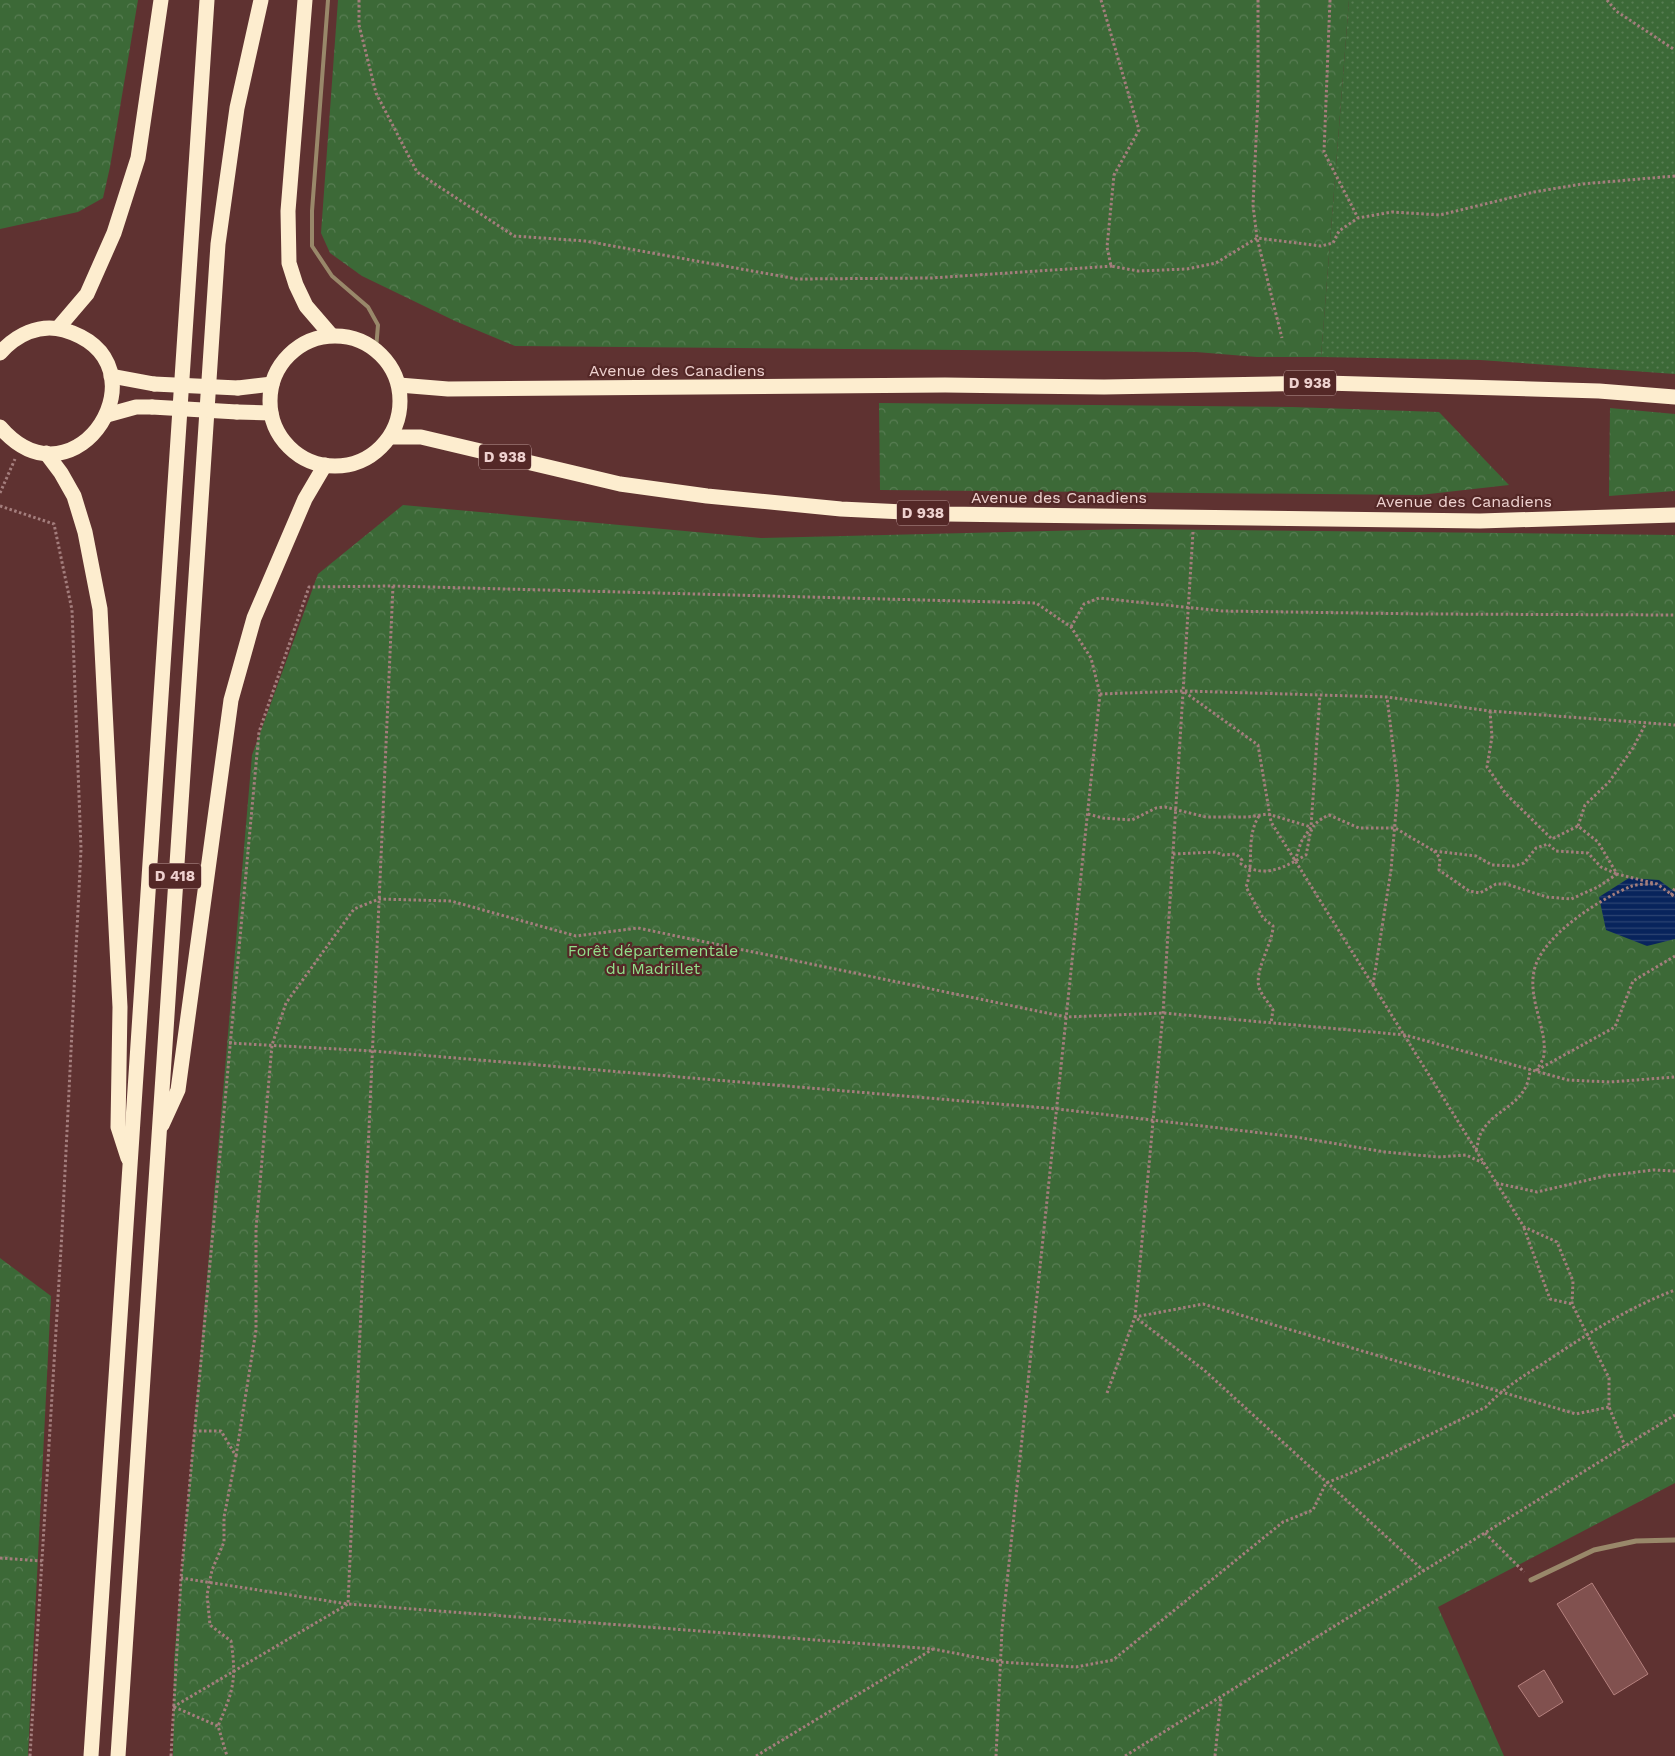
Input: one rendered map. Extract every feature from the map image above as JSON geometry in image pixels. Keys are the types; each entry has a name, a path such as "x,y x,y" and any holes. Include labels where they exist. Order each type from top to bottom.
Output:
{"highway":[{"path":"58,328 87,294 114,233 138,158 161,0"},
{"name":"D 418","path":"91,1756 207,0"},
{"name":"D 418","path":"118,1756 218,244 237,108 261,0"},
{"path":"305,0 288,211 289,264 306,306 331,335"},
{"path":"0,353 9,343 24,333 41,328 58,328 76,334 92,344 104,358 111,376 112,396 107,415 100,428 89,439 76,447 61,452 46,453 23,447 9,438 0,428"},
{"path":"331,335 347,336 363,341 376,349 391,365 399,385 401,403 398,421 390,437 378,451 362,461 344,466 326,465 306,459 290,448 278,432 271,413 272,384 280,366 294,350 311,340 331,335"},
{"path":"111,376 154,384 238,388 272,384"},
{"name":"Avenue des Canadiens","path":"399,385 448,389 945,385 1104,387 1325,383 1642,393 1675,397"},
{"path":"1642,393 1675,392"},
{"path":"107,415 136,407 271,413"},
{"name":"Avenue des Canadiens","path":"390,437 421,437 620,484 707,496 841,509 946,514 1480,521 1675,515"},
{"path":"46,453 61,473 74,496 85,532 100,609 120,1006 118,1127 131,1165"},
{"path":"158,1135 178,1090 231,700 254,618 305,499 326,465"}],"street":[{"path":"1532,1580 1594,1550 1636,1541 1675,1540"}],"lane":[{"path":"328,0 312,211 312,246 332,276 368,307 378,325 376,349"}],"path":[{"path":"359,0 358,25 376,93 417,172 514,236 586,240 797,279 931,278 1114,266 1138,271 1186,269 1216,263 1258,238 1321,246 1333,243 1339,231 1358,218 1392,212 1440,215 1534,192 1582,184 1675,176"},
{"path":"1102,0 1139,130 1114,176 1107,247 1111,266 1114,266"},
{"path":"1258,0 1258,98 1253,205 1258,238 1282,338"},
{"path":"1330,0 1324,152 1358,218"},
{"path":"1607,0 1616,11 1675,50"},
{"path":"0,493 23,447"},
{"path":"0,506 54,524 72,610 81,849 62,1232 30,1756"},
{"path":"1106,1393 1135,1317 1163,1014 1193,531"},
{"path":"348,1604 393,586"},
{"path":"171,1756 180,1578 259,732 309,587 393,586 1036,603 1071,627 1091,658 1100,694 1003,1620 996,1756"},
{"path":"1071,627 1084,604 1099,598 1188,608 1425,614 1675,615"},
{"path":"1184,691 1258,745 1268,814 1271,822 1524,1227 1550,1299 1572,1304"},
{"path":"1100,694 1184,691 1387,697 1490,711 1675,725"},
{"path":"1173,854 1216,852 1223,855 1236,854 1242,860 1241,864 1268,871 1280,870 1306,855 1311,827 1320,695"},
{"path":"1373,985 1391,870 1398,788 1387,697"},
{"path":"1490,711 1492,737 1487,767 1506,794 1552,839 1578,826 1585,805 1609,782 1646,723"},
{"path":"1088,814 1103,818 1132,820 1156,808 1176,809 1206,817 1260,816 1268,814 1311,827"},
{"path":"1295,861 1300,842 1311,827 1329,815 1359,828 1395,828 1434,851 1440,858 1439,870 1469,891 1480,893 1496,884 1506,884 1547,897 1571,899 1598,887 1618,874"},
{"path":"1260,816 1255,823 1249,854 1252,868 1246,887 1263,918 1273,926 1273,933 1262,962 1259,988 1273,1010 1271,1023"},
{"path":"1578,826 1598,842 1618,874"},
{"path":"1434,851 1476,856 1492,865 1514,866 1524,863 1536,848 1548,844 1556,851 1588,853 1601,867 1618,874 1657,884 1675,897"},
{"path":"1536,1071 1544,1054 1533,1001 1534,970 1542,953 1565,926 1589,910 1634,885 1657,884"},
{"path":"1671,895 1675,888"},
{"path":"227,1756 218,1726 230,1696 236,1670 231,1641 210,1625 207,1595 212,1570 224,1542 224,1517 236,1456 256,1330 256,1229 272,1045 286,1003 354,909 379,899 451,901 576,936 638,928 1066,1017 1163,1014 1405,1035 1568,1080 1610,1082 1675,1077"},
{"path":"1536,1071 1615,1027 1633,981 1675,956"},
{"path":"229,1043 373,1051 1058,1109 1153,1122 1296,1137 1385,1152 1438,1157 1466,1156 1484,1163"},
{"path":"1476,1151 1480,1135 1486,1127 1522,1094 1530,1082 1530,1069"},
{"path":"1496,1183 1537,1192 1605,1176 1653,1170 1675,1171"},
{"path":"1524,1227 1557,1242 1573,1281 1572,1304 1609,1378 1609,1407 1625,1446"},
{"path":"180,1578 348,1604 933,1649 1002,1662 1076,1667 1113,1660 1282,1522 1312,1510 1326,1483 1356,1471 1486,1407 1500,1391 1587,1334 1649,1300 1675,1290"},
{"path":"1135,1317 1203,1304 1576,1414 1609,1407"},
{"path":"1135,1317 1204,1370 1326,1483 1424,1570"},
{"path":"1124,1756 1675,1415"},
{"path":"194,1431 221,1430 236,1456"},
{"path":"1485,1533 1532,1580"},
{"path":"0,1558 42,1561"},
{"path":"173,1707 348,1604"},
{"path":"756,1756 933,1649"},
{"path":"1215,1756 1221,1696"},
{"path":"173,1707 218,1726"}],"green space":[{"path":"0,0 138,0 103,198 78,212 0,229"},
{"path":"338,0 1349,0 1321,357 1257,357 1196,352 515,346 455,321 362,276 330,253 321,233"},
{"path":"1349,0 1675,0 1675,374 1480,360 1321,357"},
{"path":"879,403 1292,407 1439,412 1509,485 1420,495 880,490"},
{"path":"1610,408 1675,414 1675,491 1609,496"},
{"name":"Forêt départementale du Madrillet","path":"403,505 761,538 1132,529 1675,535 1675,1483 1438,1607 1504,1756 173,1756 174,1661 252,755 318,574"},
{"path":"0,1258 51,1296 28,1756 0,1756"}],"water":[{"path":"1629,878 1659,880 1675,892 1675,939 1647,946 1606,930 1599,897"}],"building":[{"path":"1592,1583 1648,1674 1614,1695 1557,1604"},
{"path":"1544,1670 1563,1702 1539,1717 1518,1686"}]}
